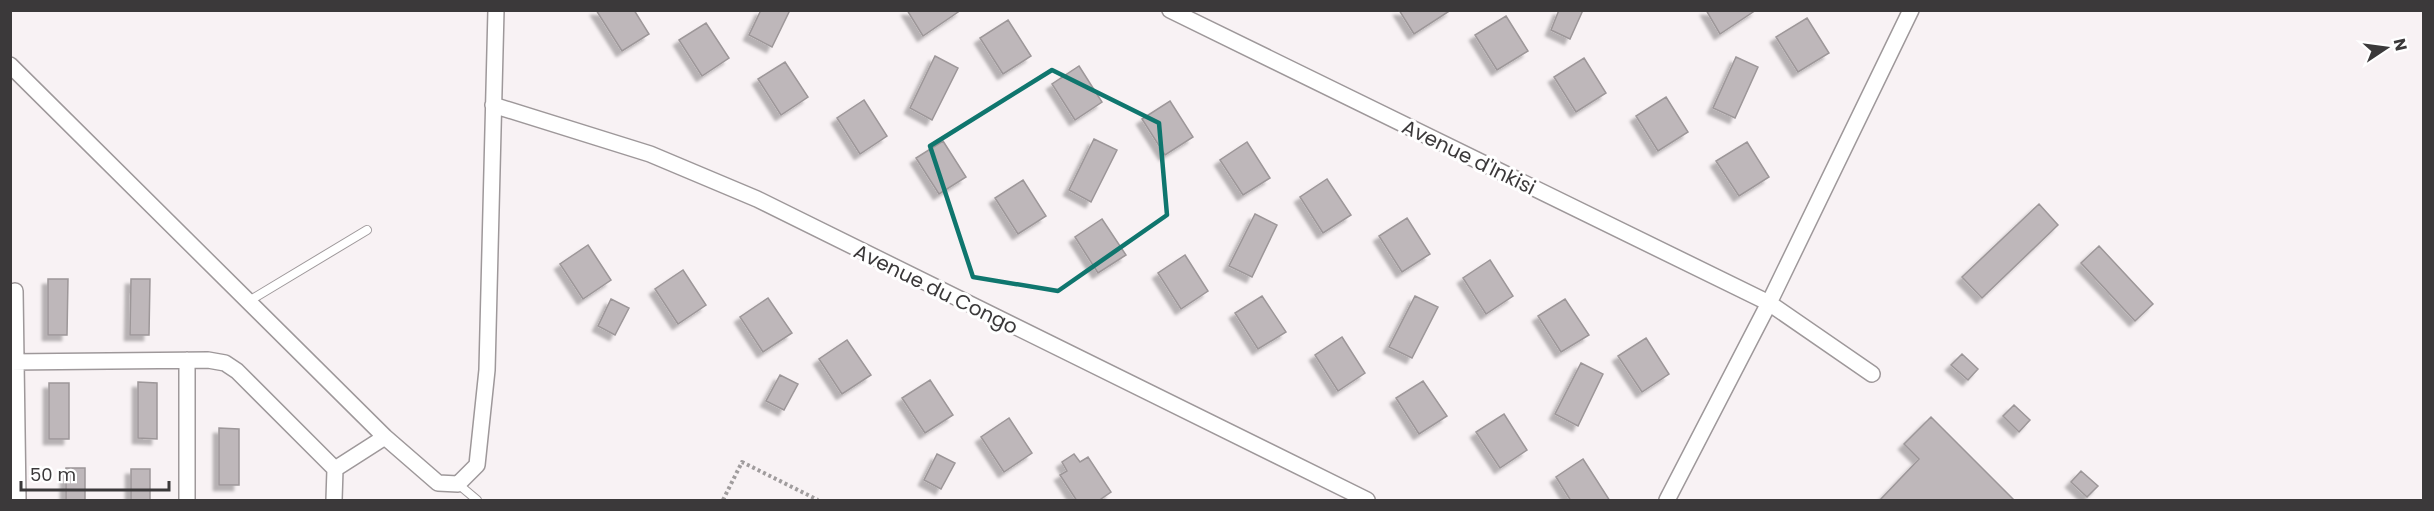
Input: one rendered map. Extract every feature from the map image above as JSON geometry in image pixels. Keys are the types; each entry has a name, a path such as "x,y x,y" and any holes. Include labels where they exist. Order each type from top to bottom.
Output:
{"street":[{"path":"10,65 385,437 438,483 458,484 477,465 487,370 496,10"},
{"name":"Avenue d'Inkisi","path":"1170,10 1769,303 1872,374"},
{"path":"1667,501 1769,303 1911,10"},
{"name":"Avenue du Congo","path":"494,105 650,154 757,199 1367,501"},
{"path":"15,291 14,362 18,501"},
{"path":"187,360 187,501"},
{"path":"14,362 208,360 225,363 237,371 334,470 334,501"},
{"path":"334,470 385,437"}],"lane":[{"path":"249,301 368,230"},
{"path":"458,484 477,501"}],"path":[{"path":"723,501 742,462 818,501"}],"highlighted area":[{"path":"1052,70 1159,123 1167,215 1058,291 973,277 930,146"}],"building":[{"path":"596,10 634,10 649,34 622,51"},
{"path":"761,10 790,10 772,47 749,35"},
{"path":"907,10 961,10 923,36"},
{"path":"1399,10 1451,10 1414,34"},
{"path":"1559,10 1583,10 1570,39 1551,30"},
{"path":"1706,10 1756,10 1720,34"},
{"path":"1506,16 1528,51 1497,70 1475,35"},
{"path":"1807,18 1829,53 1798,72 1776,37"},
{"path":"1008,20 1031,56 1003,74 980,38"},
{"path":"706,23 729,58 702,76 679,40"},
{"path":"935,56 958,68 932,120 910,108"},
{"path":"1736,57 1758,67 1735,118 1713,108"},
{"path":"1584,58 1606,93 1576,112 1554,77"},
{"path":"785,62 808,97 781,115 758,79"},
{"path":"1079,66 1102,102 1075,120 1052,84"},
{"path":"1666,97 1688,132 1658,151 1636,116"},
{"path":"864,100 887,136 860,154 837,118"},
{"path":"1170,101 1193,137 1165,155 1142,119"},
{"path":"1094,139 1117,150 1091,202 1069,190"},
{"path":"943,141 966,177 939,194 916,158"},
{"path":"1247,142 1270,178 1243,195 1220,160"},
{"path":"1747,142 1769,177 1739,196 1716,161"},
{"path":"1327,179 1351,215 1323,233 1300,197"},
{"path":"1023,180 1046,216 1018,234 995,198"},
{"path":"2039,204 2058,225 1982,298 1962,277"},
{"path":"1255,214 1277,225 1252,277 1229,266"},
{"path":"1407,218 1430,254 1402,272 1379,236"},
{"path":"1102,219 1126,255 1098,273 1075,237"},
{"path":"588,245 611,280 583,299 560,264"},
{"path":"2099,246 2153,304 2135,321 2081,263"},
{"path":"1185,255 1208,291 1181,309 1158,273"},
{"path":"1490,260 1513,296 1486,314 1463,278"},
{"path":"683,270 706,305 678,324 655,289"},
{"path":"48,279 68,279 67,335 48,335"},
{"path":"131,279 150,279 149,335 130,335"},
{"path":"1262,296 1286,332 1258,349 1235,313"},
{"path":"1415,296 1438,307 1412,358 1389,347"},
{"path":"768,298 792,333 763,352 740,317"},
{"path":"611,299 629,308 615,335 598,326"},
{"path":"1565,299 1589,335 1561,352 1538,316"},
{"path":"1342,337 1365,373 1338,391 1315,355"},
{"path":"1646,338 1669,374 1642,392 1618,356"},
{"path":"847,340 871,375 842,394 819,359"},
{"path":"1962,354 1978,369 1968,380 1951,365"},
{"path":"1581,363 1603,374 1578,426 1555,414"},
{"path":"780,375 798,384 784,410 766,401"},
{"path":"930,380 953,415 925,433 902,398"},
{"path":"1423,381 1447,416 1419,434 1396,398"},
{"path":"138,382 157,383 157,439 138,438"},
{"path":"49,383 69,383 69,439 49,439"},
{"path":"2014,405 2030,420 2019,432 2003,416"},
{"path":"1504,414 1527,450 1500,468 1476,432"},
{"path":"1931,417 2015,501 1879,501 1919,459 1904,444"},
{"path":"1009,418 1032,453 1004,472 981,437"},
{"path":"219,428 239,429 239,485 219,485"},
{"path":"937,454 955,463 941,489 924,480"},
{"path":"1074,454 1080,462 1088,457 1111,492 1098,501 1077,501 1060,475 1067,471 1062,462"},
{"path":"1583,459 1610,501 1571,501 1556,477"},
{"path":"66,468 85,468 85,501 66,501"},
{"path":"131,469 150,469 150,501 131,501"},
{"path":"2081,471 2098,486 2087,497 2071,482"}]}
